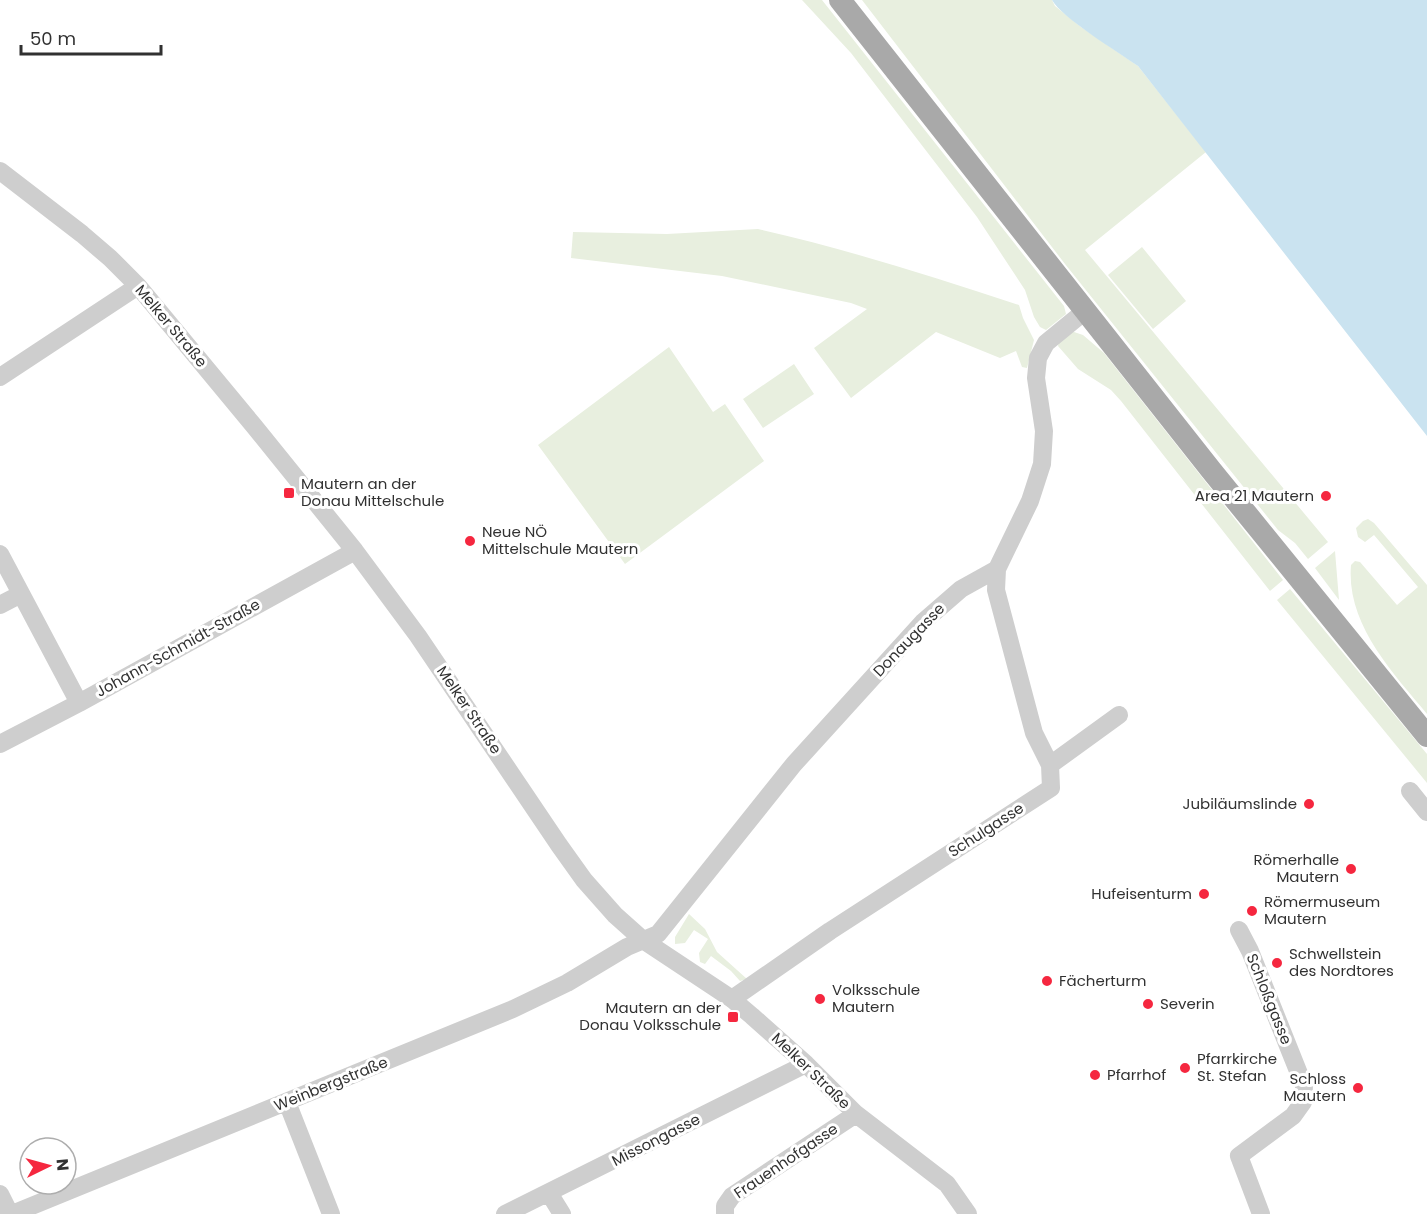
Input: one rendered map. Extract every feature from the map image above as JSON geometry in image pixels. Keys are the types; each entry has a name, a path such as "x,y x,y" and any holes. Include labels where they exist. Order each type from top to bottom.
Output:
{"main road":[{"path":"840,0 1211,471 1427,736"}],"street":[{"name":"Melker Straße","path":"0,171 82,234 138,286 354,551 452,684 565,854 615,915 643,940 732,999 806,1064 856,1114 947,1184 968,1214"},
{"path":"0,377 138,286"},
{"path":"1085,311 1046,343 1038,358 1036,378 1044,431 1042,464 1030,501 997,569 996,590 1034,733 1050,765 1119,716"},
{"name":"Johann-Schmidt-Straße","path":"0,744 80,703 354,551"},
{"path":"0,555 80,703"},
{"name":"Donaugasse","path":"643,940 662,930 794,764 923,622 961,589 997,569"},
{"path":"0,606 21,594"},
{"name":"Schulgasse","path":"732,999 830,931 1052,788 1050,765"},
{"path":"1410,791 1427,813"},
{"name":"Schloßgasse","path":"1239,930 1250,951 1304,1086 1303,1102 1293,1116 1239,1156 1261,1214"},
{"name":"Weinbergstraße","path":"11,1214 513,1009 567,983 627,946 643,940"},
{"name":"Missongasse","path":"505,1214 806,1064"},
{"path":"287,1102 332,1214"},
{"name":"Frauenhofgasse","path":"725,1214 725,1206 732,1196 856,1114"},
{"path":"549,1193 562,1214"},
{"path":"0,1194 11,1214"}],"green space":[{"path":"802,0 822,0 1064,306 1066,314 1046,330 1040,327 1034,317 1025,290 977,217 851,53"},
{"path":"862,0 1052,0 1055,6 1081,27 1138,66 1206,152 1085,250 1328,542 1308,559 1295,543 1278,530 1065,264"},
{"path":"758,229 857,254 1019,305 1034,340 1027,368 1022,367 1016,351 1000,358 936,332 851,398 814,348 867,309 851,303 722,276 571,258 573,232 667,234"},
{"path":"1142,247 1186,301 1153,329 1108,275"},
{"path":"1068,333 1083,335 1104,353 1283,580 1270,591 1121,401 1111,390 1078,369 1058,346 1059,341"},
{"path":"669,347 713,412 725,404 764,461 625,564 538,445"},
{"path":"794,364 814,394 763,428 743,399"},
{"path":"1368,519 1374,523 1427,585 1427,714 1374,646 1356,607 1351,587 1351,565 1355,561 1360,562 1397,605 1418,587 1374,535 1365,542 1358,537 1356,528"},
{"path":"1335,551 1339,600 1315,568"},
{"path":"1290,589 1427,754 1427,783 1277,600"},
{"path":"689,914 705,929 717,952 747,979 740,981 711,956 705,964 700,962 699,953 708,939 694,930 685,943 675,944 675,937"}],"water":[{"path":"1052,0 1427,0 1427,436 1138,66 1078,25"}],"place":[{"name":"Mautern an der Donau Mittelschule","path":"289,493"},
{"name":"Area 21 Mautern","path":"1326,496"},
{"name":"Neue NÖ Mittelschule Mautern","path":"470,541"},
{"name":"Jubiläumslinde","path":"1309,804"},
{"name":"Römerhalle Mautern","path":"1351,869"},
{"name":"Hufeisenturm","path":"1204,894"},
{"name":"Römermuseum Mautern","path":"1252,911"},
{"name":"Schwellstein des Nordtores","path":"1277,963"},
{"name":"Fächerturm","path":"1047,981"},
{"name":"Volksschule Mautern","path":"820,999"},
{"name":"Severin","path":"1148,1004"},
{"name":"Mautern an der Donau Volksschule","path":"733,1017"},
{"name":"Pfarrkirche St. Stefan","path":"1185,1068"},
{"name":"Pfarrhof","path":"1095,1075"},
{"name":"Schloss Mautern","path":"1358,1088"}]}
